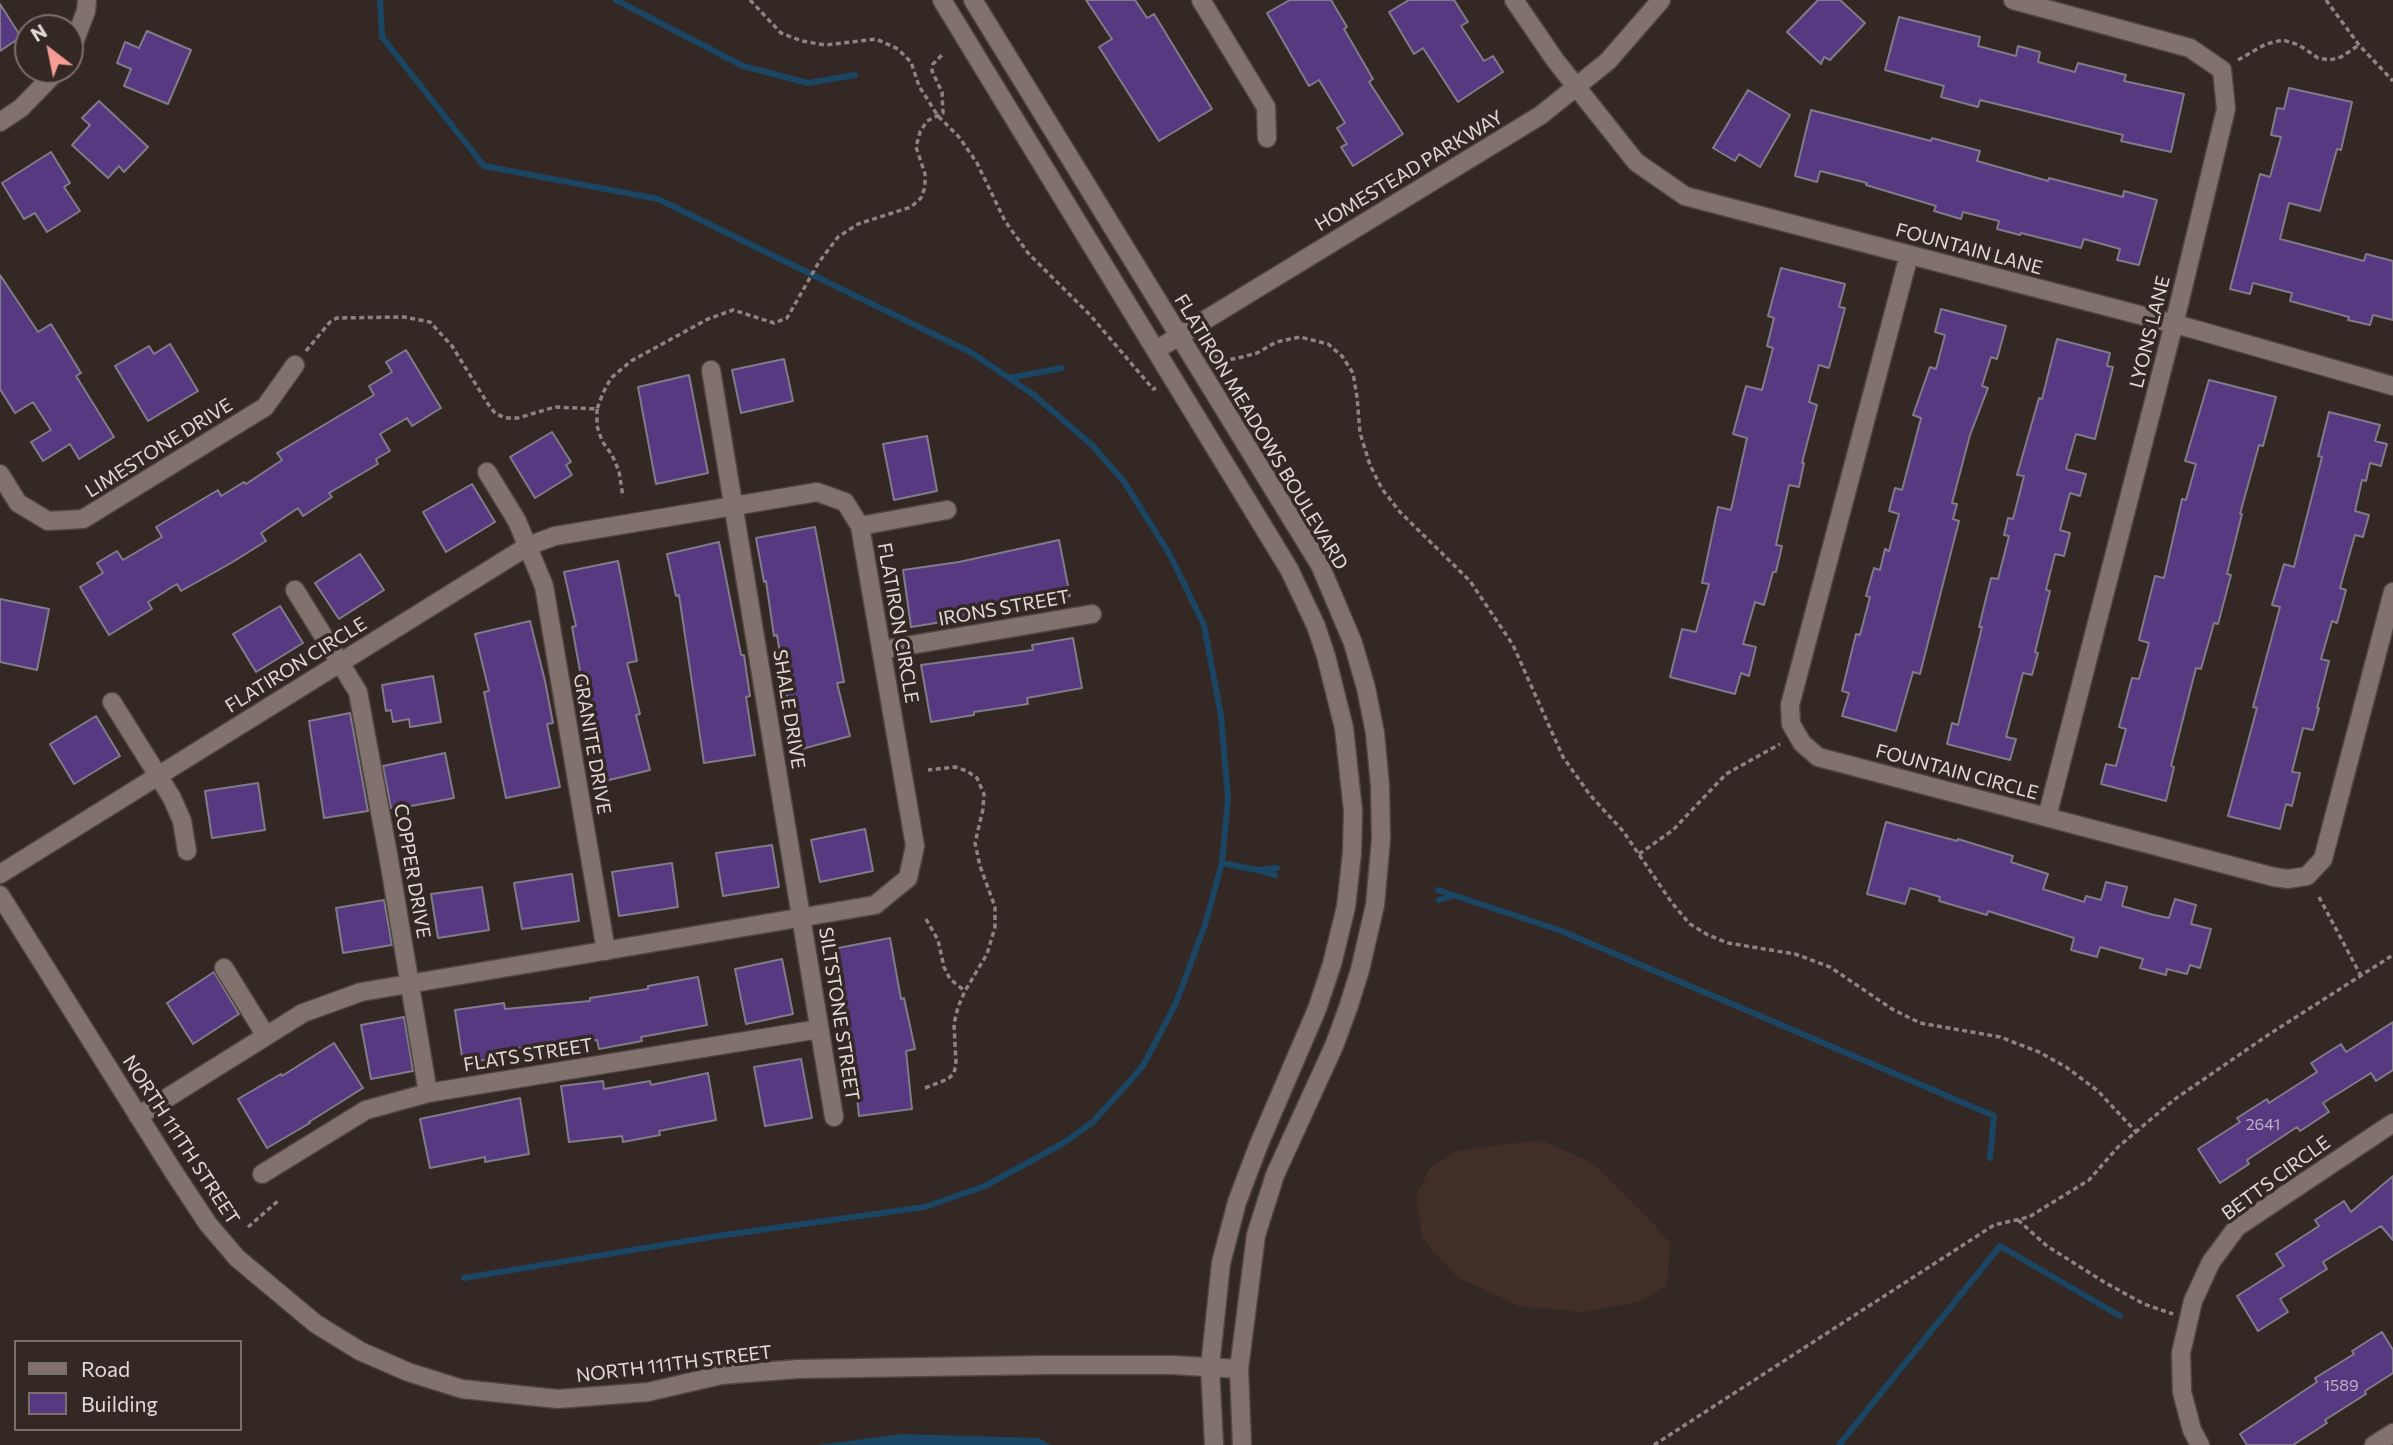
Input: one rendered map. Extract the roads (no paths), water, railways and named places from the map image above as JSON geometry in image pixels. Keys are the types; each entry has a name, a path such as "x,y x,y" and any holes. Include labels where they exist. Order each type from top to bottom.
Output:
{"street":[{"path":"942,0 1289,569 1315,626 1335,686 1345,728 1353,811 1346,907 1332,964 1317,1009 1237,1202 1221,1263 1210,1367 1214,1445"},
{"name":"FLATIRON MEADOWS BOULEVARD","path":"973,0 1306,540 1332,591 1353,643 1375,733 1380,786 1379,871 1375,905 1360,970 1334,1046 1275,1175 1256,1235 1239,1369"},
{"path":"1201,0 1266,107 1267,138"},
{"name":"FOUNTAIN LANE","path":"1514,0 1575,87 1636,162 1685,196 2173,324 2393,386"},
{"name":"HOMESTEAD PARKWAY","path":"1156,350 1541,115 1608,61 1661,0"},
{"name":"LYONS LANE","path":"2013,0 2190,48 2222,70 2226,109 2047,817"},
{"path":"0,122 21,108 44,84"},
{"name":"FOUNTAIN CIRCLE","path":"1909,255 1790,705 1791,724 1802,743 1818,757 2274,877 2288,879 2307,876 2323,859 2393,592"},
{"name":"LIMESTONE DRIVE","path":"0,474 18,503 48,521 83,519 265,407 295,365"},
{"name":"SHALE DRIVE","path":"711,370 803,918"},
{"name":"GRANITE DRIVE","path":"487,472 517,521 544,586 607,951"},
{"name":"FLATIRON CIRCLE","path":"0,874 528,546 555,536 817,492 845,502 860,526 915,846 908,878 875,905 361,992 303,1013 138,1116"},
{"path":"860,526 947,510"},
{"name":"COPPER DRIVE","path":"295,590 358,692 428,1093"},
{"name":"IRONS STREET","path":"882,650 1092,614"},
{"path":"112,702 172,798 182,821 187,851"},
{"name":"NORTH 111TH STREET","path":"0,895 208,1224 247,1266 316,1324 360,1351 408,1372 462,1389 558,1399 648,1392 721,1375 798,1369 1045,1365 1239,1369"},
{"name":"SILTSTONE STREET","path":"803,918 834,1117"},
{"path":"224,968 266,1036"},
{"name":"FLATS STREET","path":"262,1174 366,1110 428,1093 819,1029"},
{"name":"BETTS CIRCLE","path":"2200,1445 2192,1430 2182,1392 2181,1353 2193,1301 2211,1262 2236,1227 2393,1123"},
{"path":"1239,1369 1242,1445"},
{"path":"2374,1445 2393,1433"}],"water":[{"path":"902,1434 1039,1438 1051,1445 817,1445"}],"waterway":[{"path":"380,0 382,37 484,166 658,199 972,353 1034,395 1093,446 1125,483 1170,555 1204,625 1221,716 1228,798 1222,863 1257,870 1277,868"},
{"path":"616,0 743,66 808,83 855,75"},
{"path":"1009,378 1062,368"},
{"path":"464,1278 717,1236 925,1207 985,1186 1062,1144 1093,1122 1143,1066 1176,1003 1205,925 1222,863"},
{"path":"1261,871 1275,875"},
{"path":"1438,890 1559,930 1994,1116 1990,1158"},
{"path":"1439,900 1452,896"},
{"path":"1839,1445 2000,1246 2120,1316"}]}
